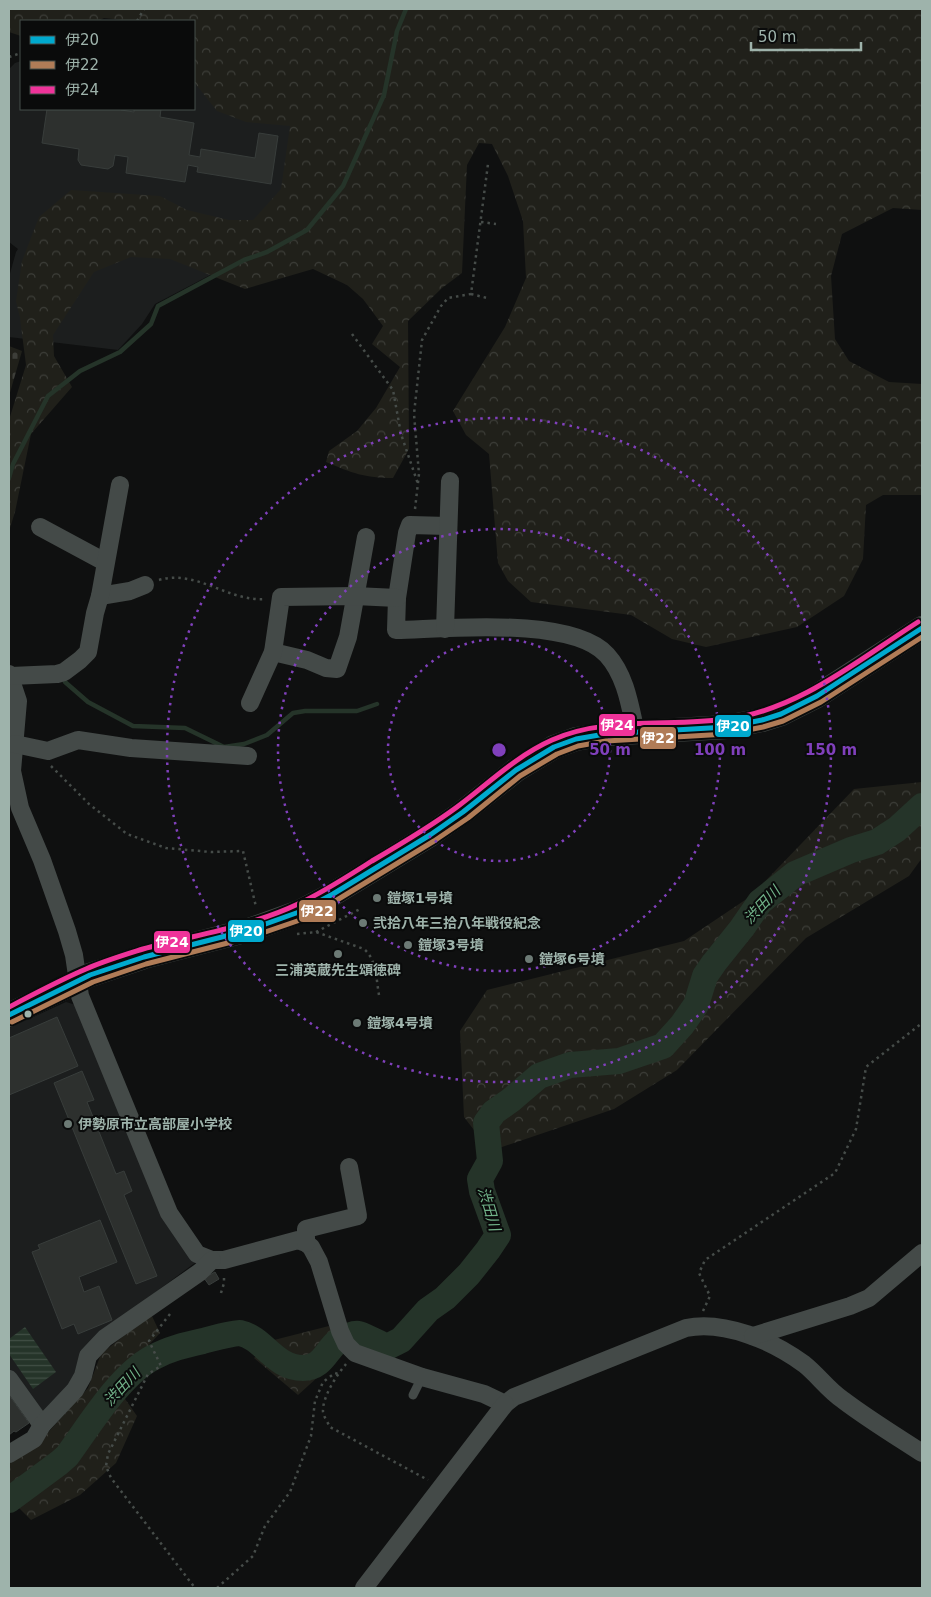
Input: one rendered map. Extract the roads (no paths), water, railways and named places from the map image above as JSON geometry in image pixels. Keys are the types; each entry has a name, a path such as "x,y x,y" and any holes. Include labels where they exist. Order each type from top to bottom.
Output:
{"street":[{"path":"445,629 450,481"},
{"path":"120,485 88,652 64,672 57,674 10,675 18,700 12,771 20,808 61,915 74,955 80,996 168,1213 198,1254 212,1260 224,1260 298,1240 306,1243 311,1247 319,1262 347,1343 422,1377 484,1394 505,1404"},
{"path":"448,526 410,525 407,533 397,598 396,630 523,627 579,638 598,646 614,663 621,677 636,733"},
{"path":"40,526 105,562"},
{"path":"273,652 307,660 326,668 337,668 348,637 366,537"},
{"path":"100,596 130,591 145,584"},
{"path":"250,703 273,652 281,597 355,596 397,598"},
{"path":"9,1015 90,975 144,957 249,930 299,912 430,835 463,812 516,770 554,747 590,736 728,727 781,714 817,696 922,628"},
{"path":"15,744 48,751 78,740 131,748 248,756"},
{"path":"306,1243 306,1229 358,1216 359,1186 349,1167"},
{"path":"752,1336 850,1306 869,1298 922,1253"},
{"path":"9,1454 34,1439 42,1425 75,1390 83,1376 88,1356 105,1338 200,1272 212,1260"},
{"path":"364,1588 505,1404 514,1397 686,1328 696,1326 720,1328 752,1336 770,1344 803,1364 842,1400 922,1453"},
{"path":"9,1379 42,1425"}],"lane":[{"path":"413,1395 422,1377"}],"waterway":[{"path":"9,478 13,464 48,396 80,371 120,352 151,324 158,306 244,260 267,252 307,230 343,186 384,95 397,31 406,9"},
{"path":"65,682 88,702 133,726 185,728 224,747 244,744 267,735 293,713 305,711 357,711 377,704"},
{"name":"渋田川","path":"9,1500 67,1456 116,1389 140,1366 164,1352 240,1333 256,1341 284,1363 293,1367 303,1368 317,1364 335,1343 353,1334 362,1335 387,1347 401,1340 428,1310 445,1298 469,1274 498,1235 482,1191 480,1179 490,1161 486,1123 494,1112 539,1076 570,1065 619,1061 663,1046 682,1025 696,1005 705,976 760,902 795,874 851,850 877,842 897,829 922,806"}],"place":[{"name":"鎧塚1号墳","path":"377,898"},
{"name":"弐拾八年三拾八年戦役紀念","path":"363,923"},
{"name":"鎧塚3号墳","path":"408,945"},
{"name":"三浦英蔵先生頌徳碑","path":"338,954"},
{"name":"鎧塚6号墳","path":"529,959"},
{"name":"鎧塚4号墳","path":"357,1023"},
{"name":"伊勢原市立高部屋小学校","path":"68,1124"}]}
